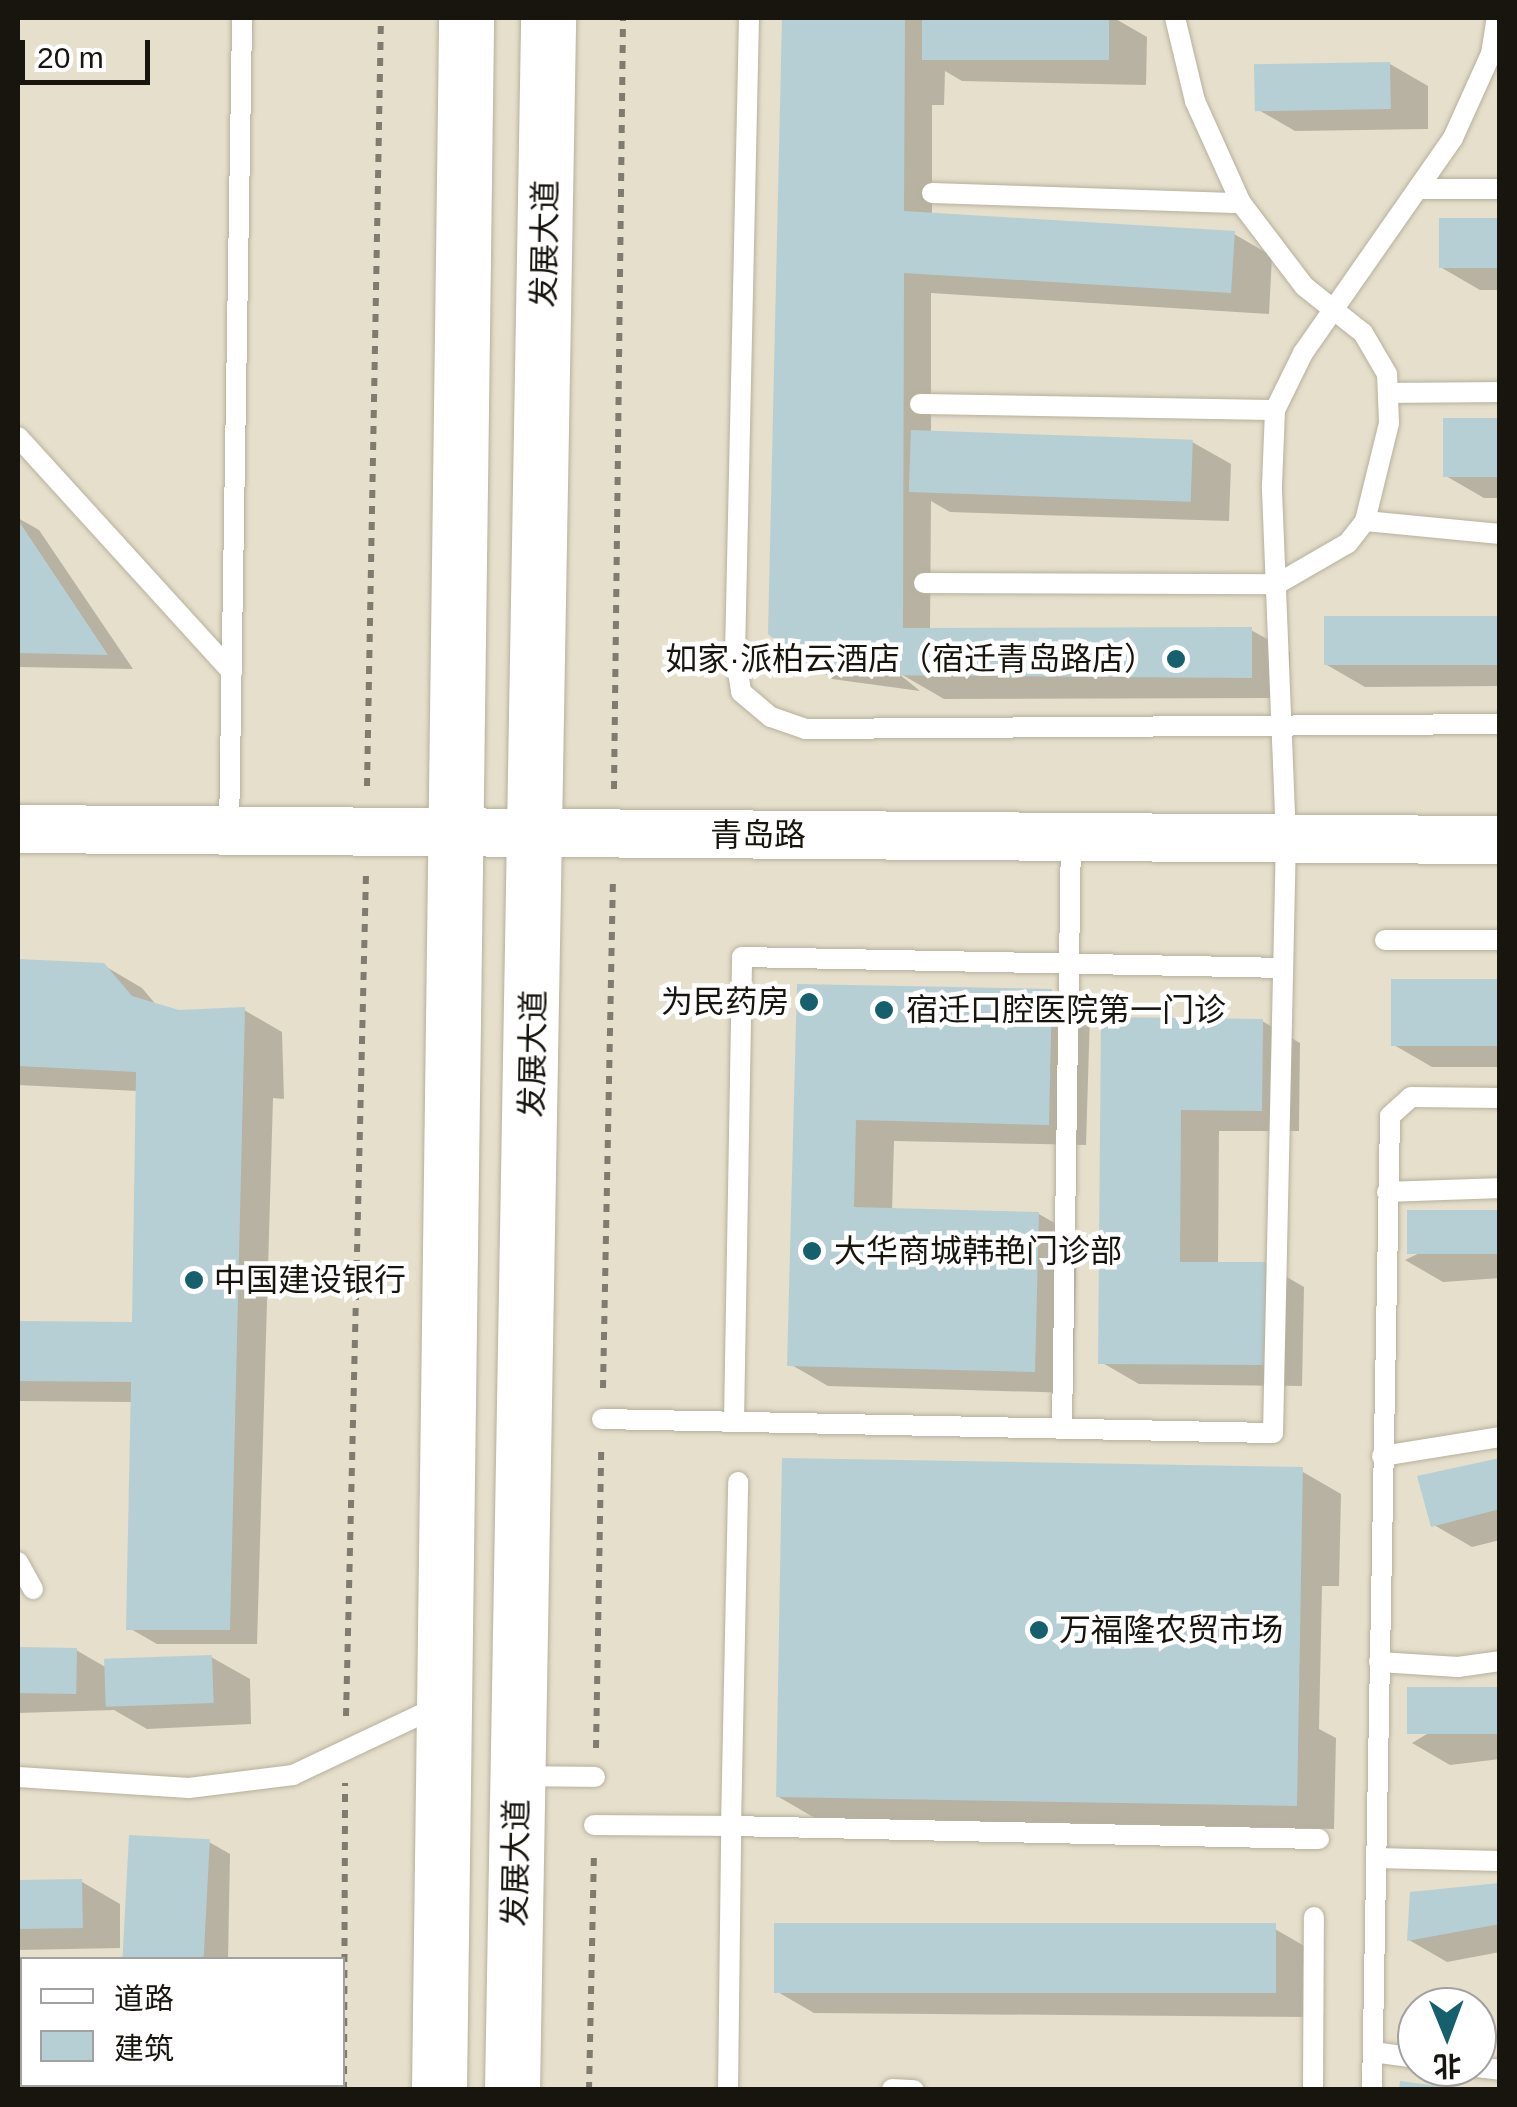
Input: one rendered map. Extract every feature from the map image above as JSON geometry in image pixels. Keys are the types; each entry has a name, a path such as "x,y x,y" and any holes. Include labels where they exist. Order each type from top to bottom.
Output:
{"main road":[{"path":"439,2090 466,18"},
{"name":"发展大道","path":"512,2090 537,834 548,18"}],"street":[{"name":"青岛路","path":"18,829 1500,840"}],"lane":[{"path":"229,833 242,18"},
{"path":"749,18 735,653 741,692 771,717 805,729 1500,724"},
{"path":"924,583 1276,584 1348,543 1365,521 1382,469 1387,374 1362,334 1278,257 1241,202 1195,101 1176,18"},
{"path":"602,1418 1273,1433 1286,839 1276,584 1275,410 1303,353 1453,138 1491,54 1497,18"},
{"path":"1420,189 1500,189"},
{"path":"932,193 1241,202"},
{"path":"1388,393 1500,392"},
{"path":"920,404 1275,410"},
{"path":"18,437 232,672"},
{"path":"1365,521 1500,534"},
{"path":"1062,1428 1071,838"},
{"path":"1384,940 1500,940"},
{"path":"734,1421 742,957 1283,968"},
{"path":"1372,2090 1390,1116 1411,1098 1500,1098"},
{"path":"1386,1192 1500,1188"},
{"path":"1382,1456 1500,1437"},
{"path":"728,2090 738,1482"},
{"path":"18,1562 33,1590"},
{"path":"1379,1662 1458,1667 1500,1660"},
{"path":"18,1777 189,1788 292,1775 345,1754 444,1704"},
{"path":"518,1776 595,1777"},
{"path":"594,1825 1320,1840"},
{"path":"1376,1858 1500,1861"},
{"path":"1313,2090 1314,1917"},
{"path":"1373,2052 1397,2055"},
{"path":"892,2089 914,2090"}],"path":[{"path":"344,1957 345,1754 381,18"},
{"path":"595,1777 614,834 623,18"},
{"path":"589,2090 594,1825"}],"building":[{"path":"782,18 905,18 904,211 1235,231 1231,293 904,273 903,628 1252,627 1252,678 846,675 802,665 768,634"},
{"path":"922,18 1109,18 1109,60 922,60"},
{"path":"1390,62 1391,109 1255,111 1254,64"},
{"path":"1439,218 1500,218 1500,268 1439,268"},
{"path":"1443,418 1500,418 1500,477 1443,477"},
{"path":"911,430 1193,440 1191,502 909,492"},
{"path":"18,520 108,655 18,653"},
{"path":"1324,616 1500,616 1500,665 1324,665"},
{"path":"18,959 104,963 132,996 179,1010 245,1007 230,1630 126,1630 131,1382 18,1381 18,1321 132,1322 136,1072 18,1066"},
{"path":"1391,979 1500,979 1500,1046 1391,1046"},
{"path":"797,984 1052,989 1049,1125 856,1120 854,1207 1039,1212 1035,1372 787,1366"},
{"path":"1101,1017 1263,1019 1262,1111 1181,1110 1180,1262 1266,1262 1265,1365 1098,1364"},
{"path":"1407,1210 1500,1210 1500,1254 1407,1254"},
{"name":"万福隆农贸市场","path":"782,1458 1303,1467 1297,1806 776,1797"},
{"path":"1500,1458 1500,1509 1431,1527 1417,1476"},
{"path":"18,1647 77,1648 76,1694 18,1693"},
{"path":"212,1655 214,1703 106,1707 104,1659"},
{"path":"1407,1687 1500,1687 1500,1734 1407,1734"},
{"path":"129,1835 210,1839 204,1957 123,1957"},
{"path":"82,1879 83,1928 19,1929 18,1880"},
{"path":"1500,1883 1500,1924 1407,1941 1410,1892"},
{"path":"774,1923 1276,1923 1276,1993 774,1993"},
{"path":"1399,2087 1446,2087 1446,2090 1399,2090"}],"place":[{"name":"如家·派柏云酒店（宿迁青岛路店）","path":"1176,659"},
{"name":"为民药房","path":"809,1002"},
{"name":"宿迁口腔医院第一门诊","path":"884,1010"},
{"name":"大华商城韩艳门诊部","path":"812,1251"},
{"name":"中国建设银行","path":"194,1280"},
{"name":"万福隆农贸市场","path":"1039,1630"}]}
